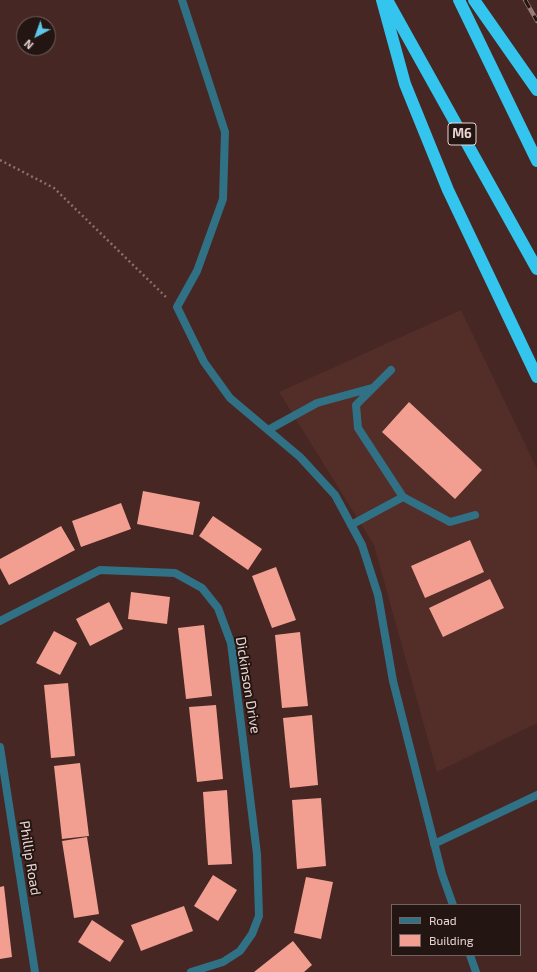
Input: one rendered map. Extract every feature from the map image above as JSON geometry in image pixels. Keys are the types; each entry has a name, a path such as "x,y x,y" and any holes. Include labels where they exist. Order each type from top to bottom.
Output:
{"highway":[{"path":"382,0 405,84 448,190 537,377"},
{"name":"M6","path":"387,0 537,269"},
{"path":"459,0 537,162"},
{"path":"474,0 537,90"}],"street":[{"path":"182,0 225,132 225,140 224,199 197,271 177,307 204,362 230,398 300,457 335,495 362,545 378,595 393,681 434,844 453,904"},
{"path":"391,370 356,405 358,428 403,497 450,522 475,515"},
{"path":"268,430 317,403 372,388"},
{"path":"351,525 403,497"},
{"name":"Dickinson Drive","path":"0,620 100,570 175,573 202,588 218,608 231,643 257,854 259,916 252,934 240,951 223,962 191,972"},
{"name":"Phillip Road","path":"0,747 35,972"},
{"path":"434,844 537,795"},
{"path":"470,956 476,972"}],"path":[{"path":"0,160 54,188 177,307"}],"shaded area":[{"path":"461,310 537,469 537,723 437,772 374,545 279,392"}],"building":[{"path":"409,402 482,470 455,499 382,432"},
{"path":"143,491 200,502 193,535 137,524"},
{"path":"121,503 131,529 81,547 72,521"},
{"path":"213,516 262,549 248,570 199,536"},
{"path":"61,526 75,550 9,585 0,568 0,559"},
{"path":"470,540 484,572 425,598 411,566"},
{"path":"276,567 296,620 272,628 252,576"},
{"path":"490,579 504,608 443,637 429,608"},
{"path":"131,592 170,597 167,624 128,619"},
{"path":"109,602 123,629 90,646 76,619"},
{"path":"204,625 212,696 186,699 178,628"},
{"path":"54,631 77,643 60,675 36,663"},
{"path":"300,632 308,706 282,708 275,635"},
{"path":"68,683 75,756 51,758 44,685"},
{"path":"216,705 223,779 197,782 189,707"},
{"path":"312,715 318,785 290,788 283,718"},
{"path":"80,763 89,836 62,839 54,766"},
{"path":"227,790 232,864 208,865 203,792"},
{"path":"321,798 326,866 297,869 292,800"},
{"path":"87,837 99,914 74,918 62,841"},
{"path":"213,875 237,890 218,921 194,906"},
{"path":"306,877 333,882 321,939 294,933"},
{"path":"4,886 12,957 0,959 0,887"},
{"path":"184,906 193,931 141,951 131,925"},
{"path":"92,920 124,941 110,962 78,942"},
{"path":"293,941 312,965 304,972 254,972"}],"railway":[{"path":"525,0 537,21"}]}
